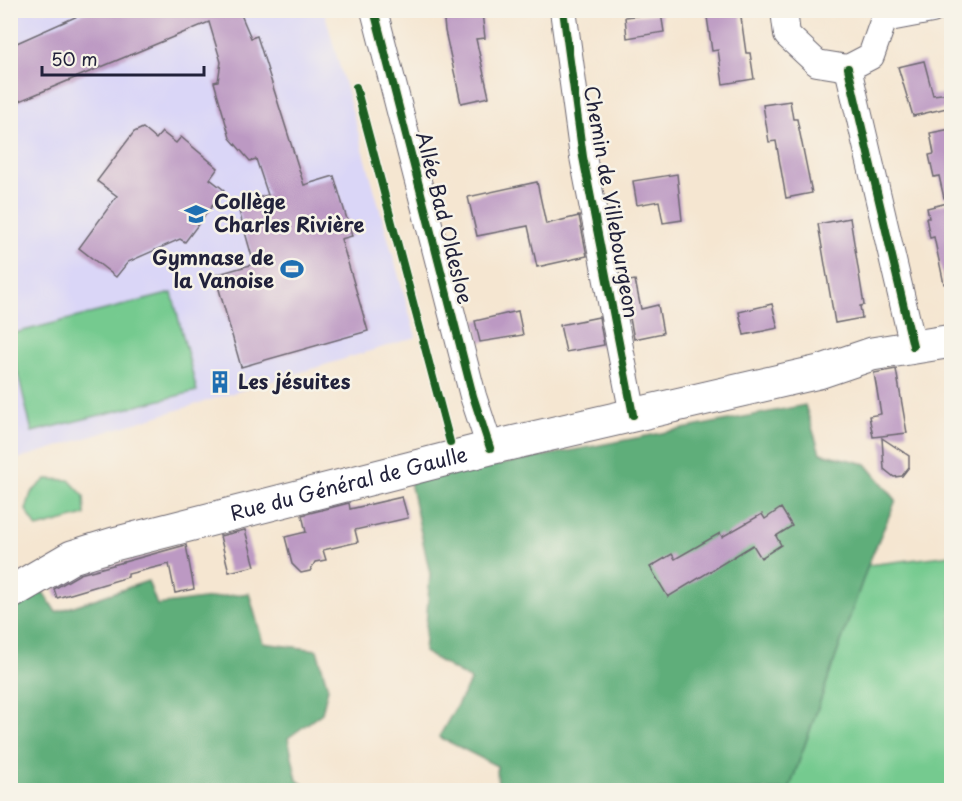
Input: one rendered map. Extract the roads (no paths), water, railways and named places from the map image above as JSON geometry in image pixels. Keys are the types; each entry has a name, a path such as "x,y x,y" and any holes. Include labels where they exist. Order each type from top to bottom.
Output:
{"main road":[{"name":"Rue du Général de Gaulle","path":"10,573 67,537 107,525 631,407 816,355 872,354 951,341"},
{"name":"Rue du Général de Gaulle","path":"10,594 72,556 488,441"}],"street":[{"name":"Allée Bad Oldesloe","path":"374,10 473,396 488,441"},
{"name":"Chemin de Villebourgeon","path":"563,10 583,157 631,407"},
{"path":"784,10 788,35 816,63 848,68 871,56 884,19 932,10"},
{"path":"848,68 914,346"}],"place":[{"name":"Collège Charles Rivière","path":"196,214"},
{"name":"Gymnase de la Vanoise","path":"292,269"},
{"name":"Les jésuites","path":"220,382"}]}
